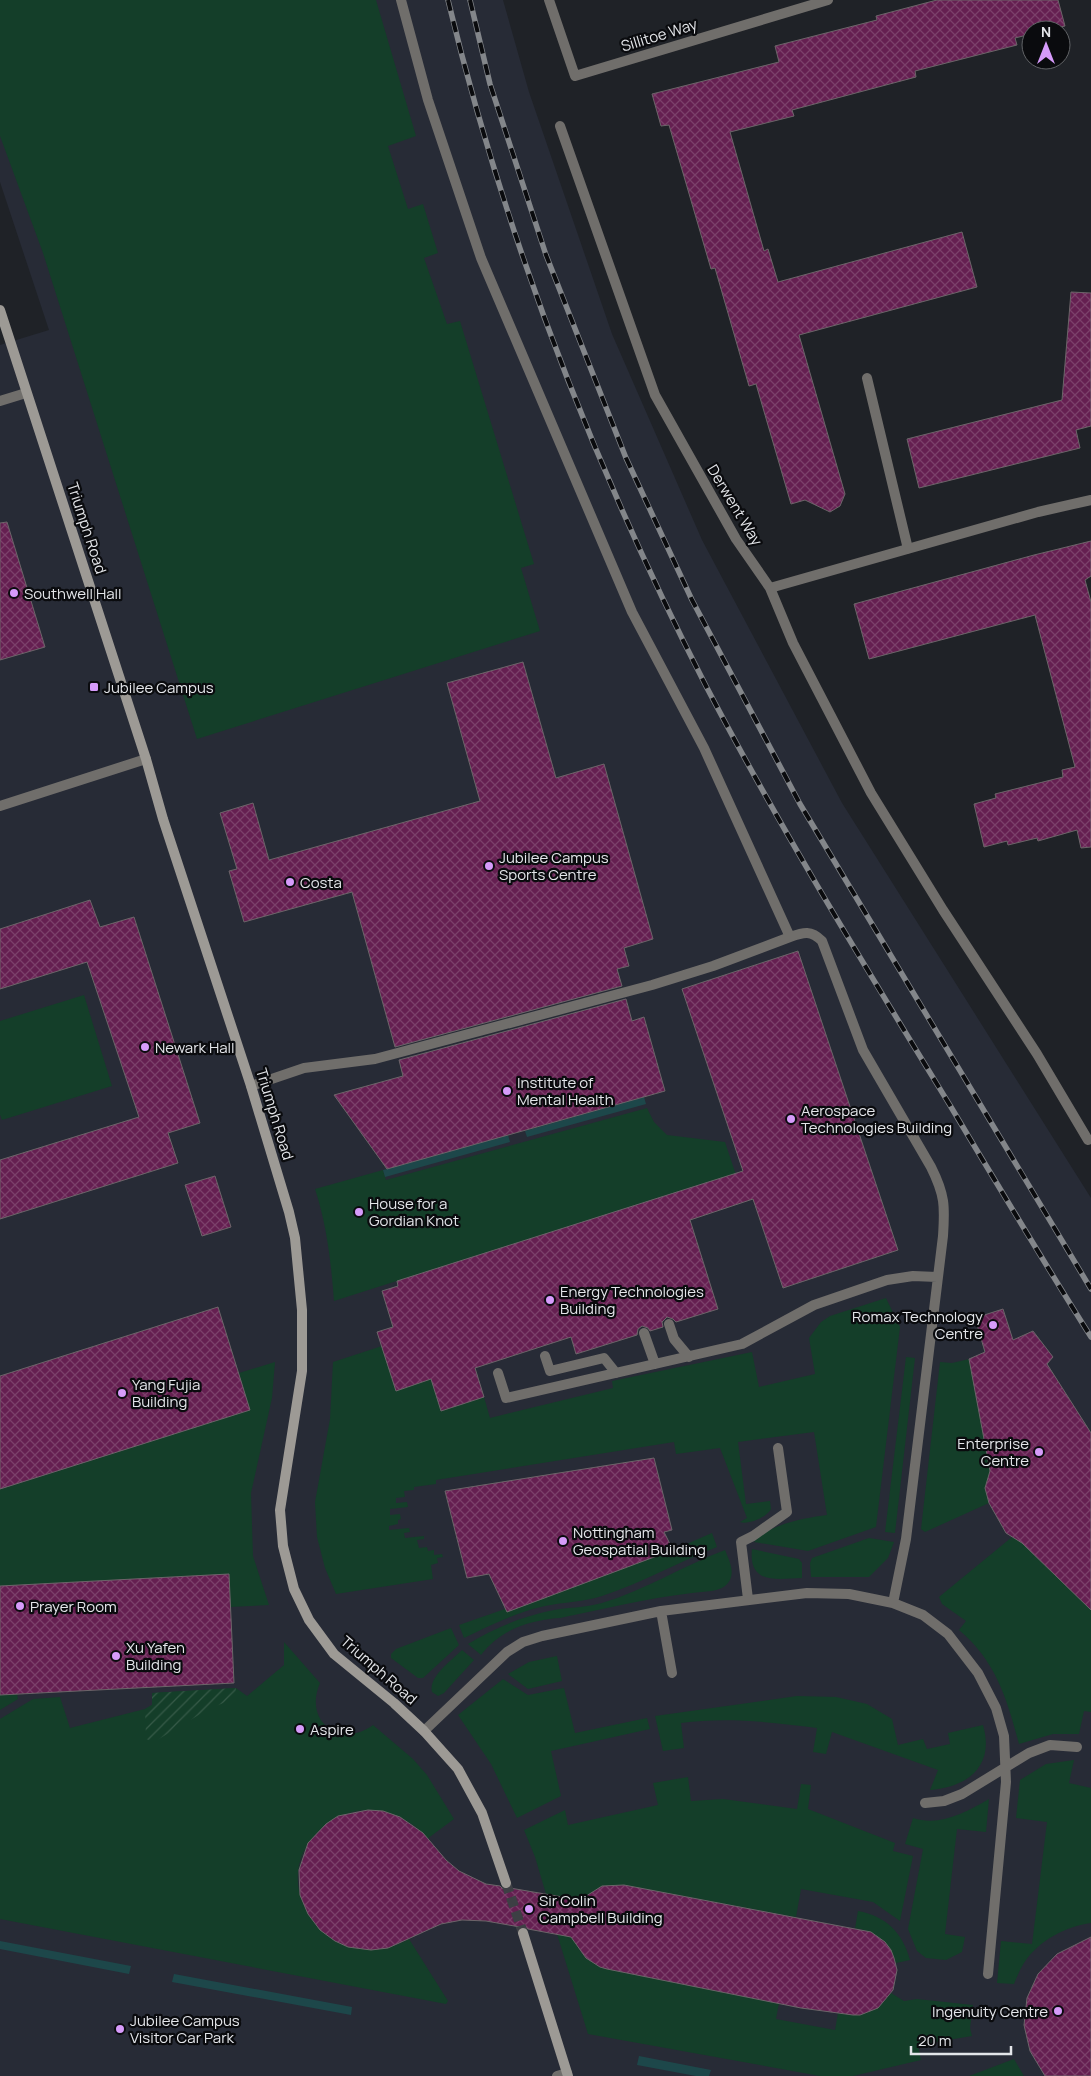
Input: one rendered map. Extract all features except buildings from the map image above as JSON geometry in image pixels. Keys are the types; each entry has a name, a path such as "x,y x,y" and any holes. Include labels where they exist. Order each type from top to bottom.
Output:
{"street":[{"name":"Triumph Road","path":"0,310 146,759 163,819 251,1086 290,1212 296,1238 300,1272 303,1336 302,1371 280,1510 283,1546 294,1589 309,1620 334,1654 394,1703 424,1731 458,1769 470,1788 492,1839 506,1883"},
{"path":"522,1933 564,2075"}],"lane":[{"path":"401,0 428,100 481,258 632,612 704,748 790,938"},
{"name":"Sillitoe Way","path":"549,0 575,76 828,0"},
{"name":"Derwent Way","path":"560,126 655,396 736,539 770,588 793,643 871,792 1088,1140"},
{"path":"867,378 908,549"},
{"path":"0,401 26,393"},
{"path":"770,588 1038,512 1091,500"},
{"path":"0,806 146,759"},
{"path":"251,1086 304,1068 375,1058 652,985 713,966 804,932 815,933 822,941 863,1050 940,1184 945,1203 943,1236 906,1539 893,1603"},
{"path":"498,1373 506,1398 742,1344 814,1304 887,1280 913,1276 937,1277"},
{"path":"669,1324 674,1340 689,1357"},
{"path":"644,1333 655,1364"},
{"path":"545,1356 550,1371 604,1358 616,1373"},
{"path":"748,1599 741,1542 753,1536 787,1512 778,1448"},
{"path":"424,1731 507,1652 523,1642 542,1636 661,1611 807,1593 848,1594 893,1603 923,1616 948,1634 978,1673 996,1708 1004,1736 1006,1765 988,1974"},
{"path":"661,1611 672,1673"},
{"path":"925,1803 944,1801 962,1794 1006,1765 1050,1745 1076,1746"}],"shaded area":[{"path":"0,0 503,0 529,92 612,334 702,540 842,803 1091,1198 1091,2076 0,2076 0,345 49,330 0,182"}],"green space":[{"path":"0,0 376,0 416,136 388,146 408,209 423,204 438,253 424,258 447,324 460,321 534,564 521,568 540,631 197,739 43,253 0,136"},
{"path":"84,995 112,1086 2,1120 0,1115 0,1021"},
{"path":"647,1108 654,1122 667,1135 725,1142 745,1202 710,1181 334,1301 328,1244 315,1189 383,1170 386,1180"},
{"path":"886,1298 900,1327 876,1527 808,1551 754,1542 778,1526 827,1515 814,1432 738,1442 746,1504 770,1501 771,1509 762,1517 744,1523 740,1522 747,1518 720,1448 676,1454 674,1442 436,1480 436,1484 414,1487 414,1490 404,1491 405,1497 396,1498 396,1503 407,1502 408,1507 390,1509 390,1515 400,1514 401,1519 398,1520 398,1524 389,1526 389,1530 409,1528 410,1532 404,1533 405,1538 424,1536 424,1539 417,1540 419,1548 427,1547 428,1551 434,1550 434,1555 442,1554 443,1557 437,1558 438,1563 431,1565 433,1579 336,1594 325,1568 317,1537 315,1502 330,1419 333,1362 382,1346 396,1390 431,1379 441,1411 484,1397 490,1418 613,1388 612,1381 752,1352 759,1387 815,1374 809,1338 821,1322 830,1316"},
{"path":"906,1357 915,1358 895,1533 885,1532"},
{"path":"969,1359 990,1471 985,1488 989,1503 925,1532 921,1529 940,1362 952,1363"},
{"path":"275,1362 272,1398 251,1493 253,1556 269,1605 230,1607 228,1574 0,1586 0,1485 2,1489 250,1410 239,1373"},
{"path":"712,1533 717,1547 617,1591 595,1598 545,1606 524,1612 464,1638 459,1625 505,1609 507,1611 673,1550"},
{"path":"1012,1537 1022,1543 1091,1610 1091,1712 1084,1711 1079,1734 1053,1734 1019,1744 1010,1712 991,1668 972,1642 959,1630 966,1621 942,1604 939,1597"},
{"path":"869,1538 894,1542 888,1558 869,1577 811,1577 810,1563 812,1558"},
{"path":"752,1549 799,1559 802,1563 802,1578 774,1579 759,1574 752,1561"},
{"path":"725,1550 732,1571 728,1583 721,1588 642,1601 526,1624 497,1639 481,1655 468,1644 517,1620 555,1610 596,1605 618,1598"},
{"path":"451,1628 459,1645 423,1678 418,1678 391,1658 391,1654 396,1649"},
{"path":"284,1642 320,1683 316,1697 317,1709 321,1720 328,1728 338,1733 349,1734 361,1732 373,1725 413,1759 427,1775 454,1819 427,1839 410,1822 387,1813 364,1810 338,1817 322,1828 304,1851 298,1875 301,1900 313,1921 332,1938 355,1948 381,1949 409,1939 448,2001 446,2004 0,1919 0,1719 33,1699 60,1697 70,1728 145,1709 152,1705 152,1693 236,1688 247,1696 284,1665"},
{"path":"462,1650 474,1660 444,1693 438,1696 432,1692 432,1686 437,1675"},
{"path":"557,1656 562,1681 528,1689 508,1674 529,1662"},
{"path":"503,1679 528,1695 564,1688 575,1733 647,1718 650,1729 551,1751 561,1796 517,1818 491,1764 458,1715"},
{"path":"0,1688 1,1695 17,1694 18,1699 0,1710"},
{"path":"236,1688 235,1698 207,1710 154,1742 146,1739 145,1709 152,1705 152,1693"},
{"path":"797,1696 836,1697 867,1704 892,1719 898,1745 923,1739 927,1749 950,1744 948,1733 983,1725 986,1739 982,1763 967,1779 944,1788 930,1790 938,1770 832,1732 826,1754 813,1752 817,1728 732,1720 681,1723 684,1748 663,1751 655,1716"},
{"path":"1074,1760 1069,1783 1091,1788 1091,1923 1072,1927 1045,1941 1024,1963 1014,1984 997,1983 1001,1941 1032,1944 1047,1822 1016,1818 1020,1780 1046,1764"},
{"path":"688,1777 691,1801 723,1799 797,1809 801,1784 811,1785 808,1809 895,1843 893,1851 913,1856 900,1921 873,1902 801,1889 796,1917 624,1885 601,1888 591,1893 582,1901 546,1894 535,1857 524,1830 565,1810 568,1825 658,1805 653,1783"},
{"path":"989,1799 986,1832 957,1829 945,1934 965,1937 962,1952 946,1960 926,1958 917,1951 908,1929 923,1849 905,1844 913,1818 933,1821 952,1817"},
{"path":"858,1911 877,1917 892,1927 903,1942 910,1960 896,1963 886,1943 869,1932 855,1928"},
{"path":"557,1934 575,1938 583,1955 600,1967 779,2003 776,2019 835,2030 838,2013 854,2014 868,2012 880,2005 891,1993 904,2001 917,1999 973,2005 970,2028 972,2036 918,2045 921,2060 853,2076 820,2076 588,2034"},
{"path":"1014,2059 1024,2076 969,2076"}],"water":[{"path":"644,1097 646,1104 527,1137 525,1131"},
{"path":"508,1135 510,1142 385,1177 383,1170"},
{"path":"0,1941 131,1966 129,1974 0,1949"},
{"path":"174,1974 352,2007 351,2015 172,1982"},
{"path":"639,2056 711,2070 709,2076 696,2076 637,2065"}],"tunnel":[{"path":"506,1883 523,1933"}],"railway":[{"path":"448,0 471,89 525,264 591,436 665,604 706,686 794,846 887,1003 1091,1337"},
{"path":"470,0 490,84 546,255 626,458 692,600 800,804 1091,1289"}],"place":[{"name":"Southwell Hall","path":"14,593"},
{"name":"Jubilee Campus","path":"94,687"},
{"name":"Jubilee Campus Sports Centre","path":"489,866"},
{"name":"Costa","path":"290,882"},
{"name":"Newark Hall","path":"145,1047"},
{"name":"Institute of Mental Health","path":"507,1091"},
{"name":"Aerospace Technologies Building","path":"791,1119"},
{"name":"House for a Gordian Knot","path":"359,1212"},
{"name":"Energy Technologies Building","path":"550,1300"},
{"name":"Romax Technology Centre","path":"993,1325"},
{"name":"Yang Fujia Building","path":"122,1393"},
{"name":"Enterprise Centre","path":"1039,1452"},
{"name":"Nottingham Geospatial Building","path":"563,1541"},
{"name":"Prayer Room","path":"20,1606"},
{"name":"Xu Yafen Building","path":"116,1656"},
{"name":"Aspire","path":"300,1729"},
{"name":"Sir Colin Campbell Building","path":"529,1909"},
{"name":"Ingenuity Centre","path":"1058,2011"},
{"name":"Jubilee Campus Visitor Car Park","path":"120,2029"}]}
